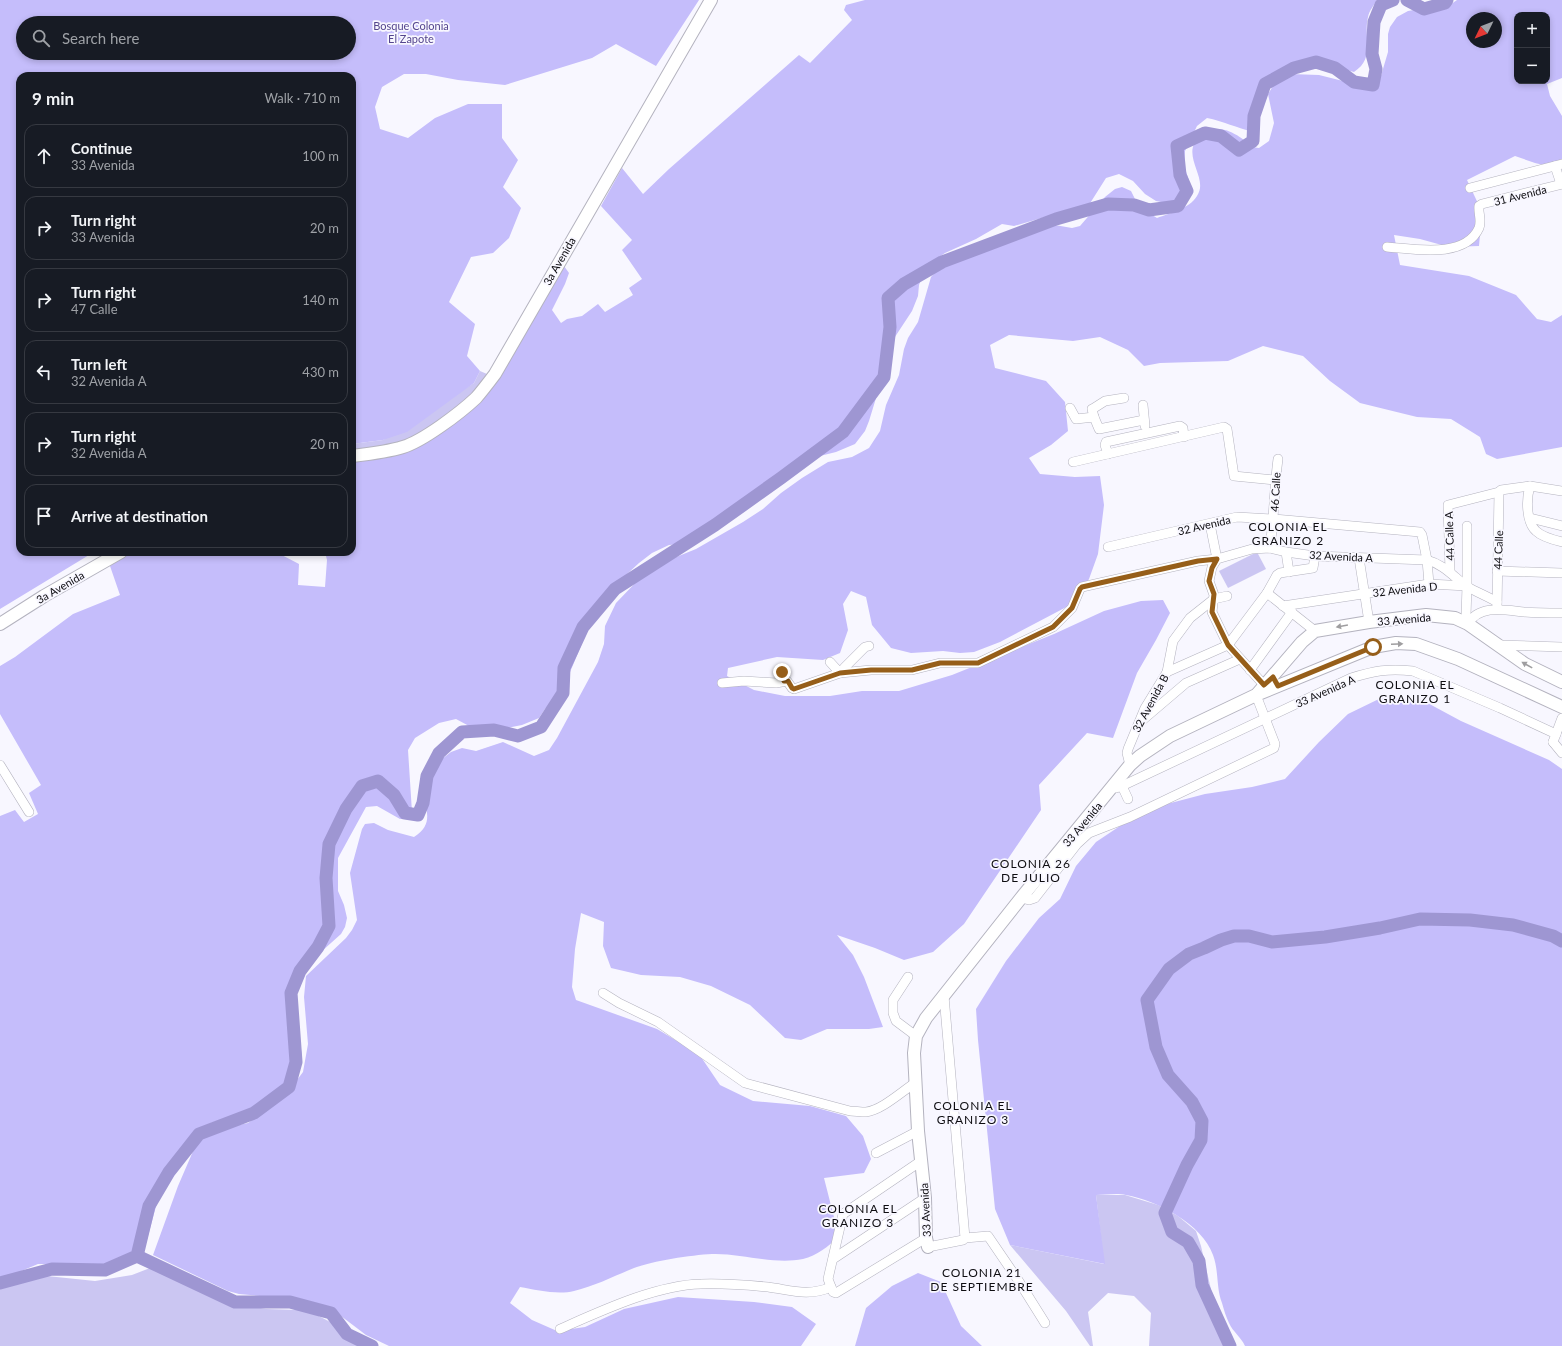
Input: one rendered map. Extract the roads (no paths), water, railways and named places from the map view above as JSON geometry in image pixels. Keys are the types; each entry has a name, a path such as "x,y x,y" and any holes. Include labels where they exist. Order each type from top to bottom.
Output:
{"street":[{"name":"3a Avenida","path":"356,455 388,451 417,442 465,407 484,389 495,374 711,0"},
{"path":"1470,188 1559,165 1562,184"},
{"name":"31 Avenida","path":"1387,247 1428,250 1451,249 1464,244 1477,232 1480,226 1479,209 1482,204 1562,184"},
{"path":"1124,398 1105,402 1092,409 1097,427 1101,429 1144,420"},
{"path":"1143,405 1145,433"},
{"path":"1070,408 1076,419 1094,416"},
{"path":"1108,454 1105,445 1106,442 1145,433 1180,426 1183,428 1184,437"},
{"path":"1073,462 1226,427 1234,476 1275,480"},
{"name":"46 Calle","path":"1270,548 1274,519 1275,480 1278,459"},
{"path":"1530,486 1528,502 1530,518 1536,531 1542,535 1562,542"},
{"path":"1499,492 1501,490 1530,486 1562,490"},
{"name":"44 Calle","path":"1497,605 1497,570 1500,534 1499,492"},
{"name":"44 Calle A","path":"1450,571 1448,505 1499,492"},
{"name":"32 Avenida","path":"1108,547 1237,517 1422,533 1427,560"},
{"path":"1530,518 1562,526"},
{"path":"1210,524 1217,559 1212,568 1209,581 1214,594 1212,612 1228,645 1240,660 1250,670 1272,683"},
{"path":"1467,526 1466,616 1469,621 1475,614 1497,605"},
{"name":"32 Avenida A","path":"722,683 744,681 776,683 783,677 794,689 840,673 871,670 912,670 940,663 978,663 1053,627 1072,608 1082,587 1198,561 1217,559 1252,550 1270,548 1315,556 1427,560"},
{"path":"1286,552 1289,572"},
{"name":"3a Avenida","path":"0,624 44,596 114,556"},
{"path":"1167,672 1228,645 1267,593 1277,575 1313,568 1315,556"},
{"path":"1359,558 1370,622"},
{"path":"1429,584 1427,560 1433,561 1450,571 1467,586 1497,605 1562,613"},
{"path":"1497,570 1562,573"},
{"name":"32 Avenida D","path":"1283,606 1429,584 1467,586"},
{"path":"1267,593 1315,631"},
{"name":"32 Avenida B","path":"1130,765 1127,753 1128,749 1145,708 1167,672 1174,641 1190,618 1214,599 1227,596"},
{"path":"1250,670 1292,612"},
{"name":"33 Avenida","path":"1045,1323 988,1236 965,1238 963,1240 927,1242 925,1198 915,1083 914,1053 916,1036 926,1018 1021,898 1116,788 1130,765 1140,756 1170,736 1256,695 1272,683 1302,642 1315,631 1426,615 1455,618 1469,621 1498,645 1525,664 1562,682"},
{"name":"33 Avenida","path":"1272,683 1373,647 1396,644 1416,644 1458,659 1562,707"},
{"path":"1498,645 1562,647"},
{"path":"830,662 840,673 844,667 865,647 869,646"},
{"path":"1137,725 1186,683 1240,660"},
{"name":"33 Avenida A","path":"1116,788 1351,678 1380,670 1400,669 1413,671 1500,708 1557,739"},
{"path":"1021,898 1029,900 1035,898 1076,844 1090,833 1130,817 1274,748 1275,744 1256,695"},
{"path":"1562,718 1557,739 1562,753"},
{"path":"0,766 29,812"},
{"path":"1116,788 1128,799"},
{"path":"908,977 893,1000 893,1018 916,1036"},
{"path":"603,993 619,1003 658,1022 745,1083 850,1111 865,1112 882,1106 915,1083"},
{"path":"944,996 965,1238"},
{"path":"876,1152 918,1131"},
{"path":"921,1161 843,1214 828,1279 833,1292 836,1293 927,1242"},
{"path":"832,1259 925,1198"},
{"path":"560,1329 609,1308 675,1287 700,1284 729,1284 768,1287 801,1293 818,1292 831,1287"}],"waterway":[{"path":"0,1283 52,1269 105,1270 137,1256 149,1206 169,1172 199,1134 254,1113 289,1087 296,1062 291,993 300,971 318,947 329,926 326,878 329,844 346,809 362,786 378,781 394,795 405,813 418,815 423,803 427,776 439,753 462,732 494,730 518,736 541,727 563,693 564,668 583,627 615,589 715,525 843,432 884,377 890,327 888,298 904,284 942,262 1056,219 1108,204 1134,205 1149,210 1178,206 1187,191 1180,175 1177,146 1205,133 1221,136 1239,150 1253,141 1254,116 1265,84 1294,68 1316,62 1335,68 1354,82 1373,85 1376,69 1372,54 1374,22 1381,5 1393,0"},
{"path":"1407,0 1424,9 1445,3 1447,0"},
{"path":"1230,1346 1202,1285 1199,1261 1188,1242 1172,1232 1165,1213 1187,1165 1201,1140 1202,1121 1192,1102 1168,1075 1156,1047 1147,1000 1169,969 1189,954 1234,936 1249,936 1272,942 1325,937 1380,928 1420,919 1470,920 1513,925 1553,936 1562,941"},
{"path":"137,1256 235,1302 290,1302 331,1313 347,1334 372,1346"}],"district":[{"name":"COLONIA EL GRANIZO 2","path":"1288,533"},
{"name":"COLONIA EL GRANIZO 1","path":"1415,691"},
{"name":"COLONIA 26 DE JULIO","path":"1031,870"},
{"name":"COLONIA EL GRANIZO 3","path":"973,1112"},
{"name":"COLONIA EL GRANIZO 3","path":"858,1215"},
{"name":"COLONIA 21 DE SEPTIEMBRE","path":"982,1279"}],"park label":[{"name":"Bosque Colonia El Zapote","path":"411,31"}]}
